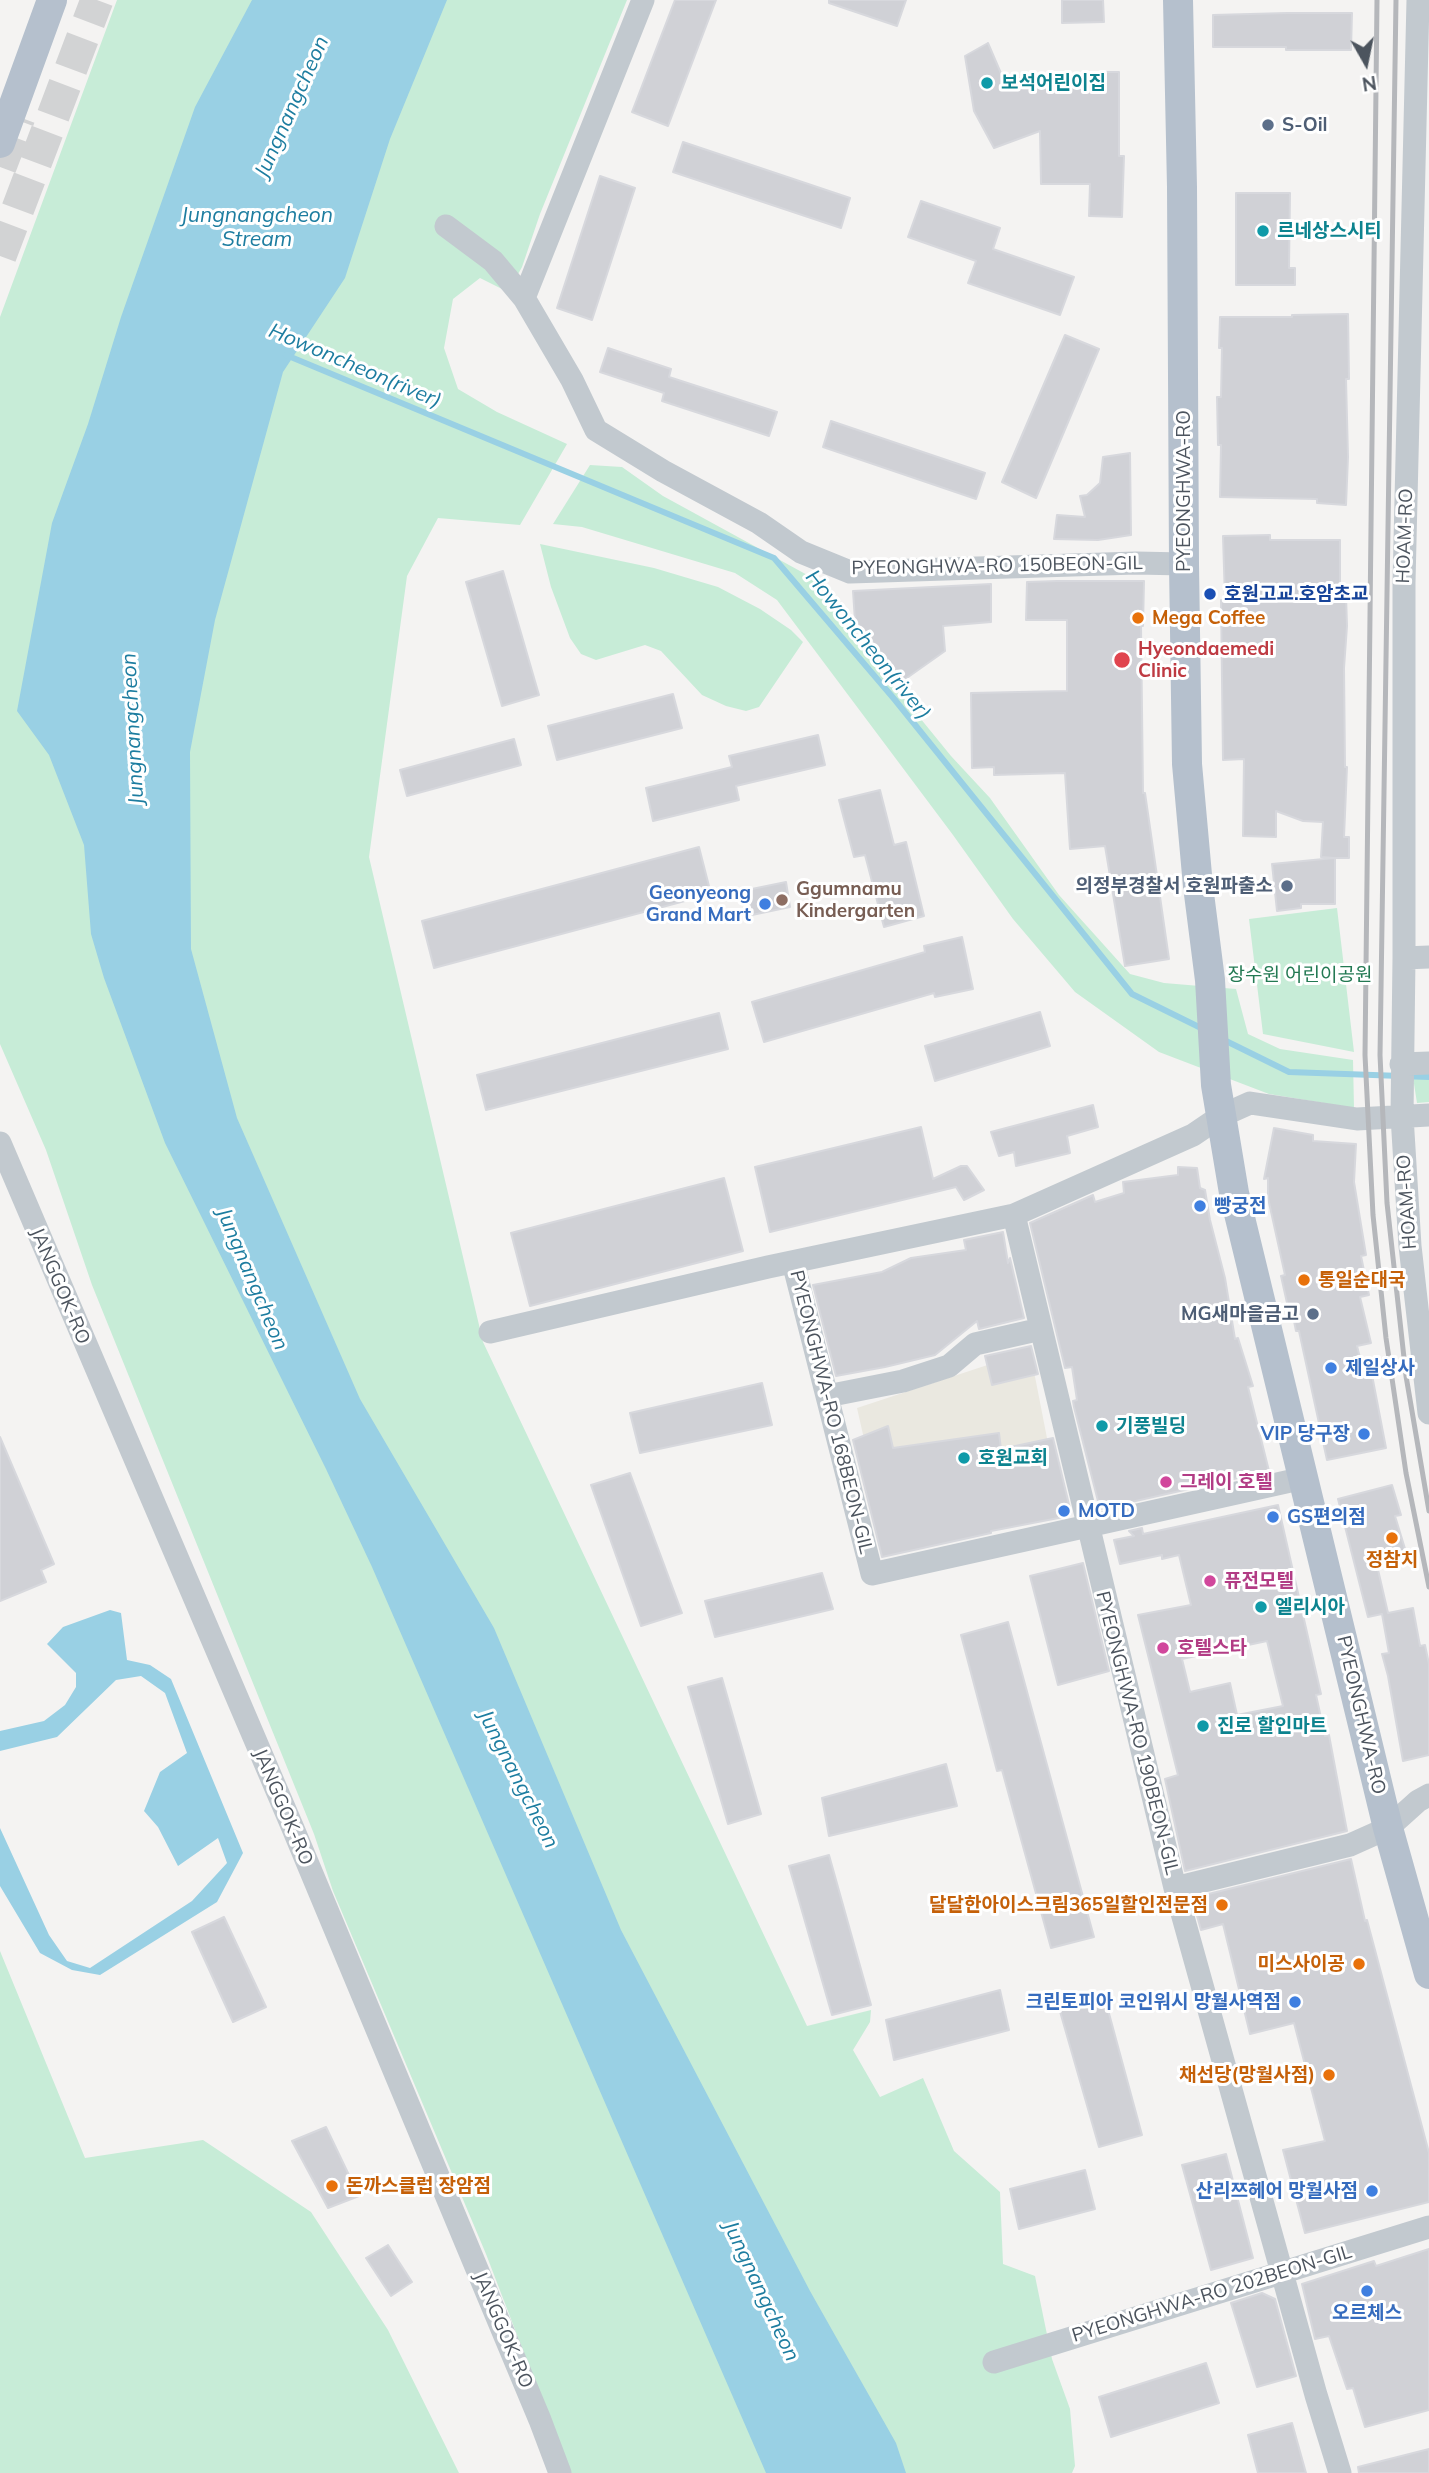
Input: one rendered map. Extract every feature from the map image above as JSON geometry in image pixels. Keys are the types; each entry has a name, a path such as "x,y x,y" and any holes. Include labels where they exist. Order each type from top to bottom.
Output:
{"main road":[{"path":"0,143 52,0"},
{"name":"PYEONGHWA-RO","path":"1178,0 1187,764 1210,981 1216,1085 1234,1193 1388,1828 1429,1974"}],"street":[{"path":"446,226 494,261 524,298 643,0"},
{"name":"HOAM-RO","path":"1418,0 1422,143 1420,320 1404,583 1404,958 1401,1069 1410,1246 1429,1413"},
{"name":"PYEONGHWA-RO 150BEON-GIL","path":"524,298 572,380 596,430 663,471 759,523 801,552 850,572 1136,563 1184,564"},
{"path":"1404,958 1429,957"},
{"path":"1401,1069 1429,1063"},
{"name":"PYEONGHWA-RO 168BEON-GIL","path":"1304,1478 872,1574 793,1262 1014,1215 1193,1135 1221,1116 1250,1102 1357,1119 1429,1115"},
{"name":"JANGGOK-RO","path":"0,1143 292,1826 561,2473"},
{"name":"PYEONGHWA-RO 190BEON-GIL","path":"1014,1215 1175,1888 1350,1845 1388,1828 1418,1801 1429,1795"},
{"path":"490,1332 793,1262"},
{"path":"827,1396 903,1381 948,1366 975,1344 1041,1329"},
{"path":"1175,1888 1340,2473"},
{"name":"PYEONGHWA-RO 202BEON-GIL","path":"994,2362 1429,2227"}],"shaded area":[{"path":"1030,1351 1061,1510 889,1549 857,1408"}],"green space":[{"path":"117,0 627,0 540,214 522,267 508,292 480,278 453,299 444,348 458,389 497,412 567,444 520,525 438,518 407,576 369,857 483,1342 807,2026 871,2010 870,2022 853,2050 880,2097 923,2078 954,2151 1000,2192 1003,2264 1035,2276 1052,2359 1070,2409 1075,2466 1072,2473 570,2473 486,2254 333,1891 314,1834 92,1285 46,1150 0,1044 0,317"},
{"path":"590,465 622,467 663,496 831,588 841,621 951,756 990,798 1059,895 1130,974 1164,983 1236,989 1248,1034 1280,1049 1353,1060 1354,1108 1269,1094 1159,1052 1075,992 1013,919 777,600 735,573 582,527 553,524"},
{"path":"540,544 654,568 718,587 760,609 791,630 803,642 759,707 746,711 726,706 702,695 661,651 645,645 596,660 581,654 570,638 551,587"},
{"name":"장수원 어린이공원","path":"1337,908 1354,1052 1263,1034 1249,919"},
{"path":"1429,1069 1429,1102 1417,1103 1412,1071"},
{"path":"0,1951 85,2158 203,2140 311,2212 388,2330 459,2473 0,2473"}],"water":[{"name":"Jungnangcheon Stream","path":"252,0 447,0 390,139 345,278 283,372 215,620 190,752 191,949 237,1118 360,1399 494,1628 621,1930 810,2291 896,2443 906,2473 766,2473 372,1567 165,1143 104,978 91,934 84,845 49,755 17,711 52,523 195,107"},
{"path":"110,1610 121,1613 127,1660 150,1665 171,1679 243,1853 217,1902 100,1975 72,1970 40,1953 0,1886 0,1828 49,1935 67,1961 90,1968 192,1901 227,1863 218,1838 178,1866 158,1827 144,1811 160,1772 187,1753 165,1693 141,1676 116,1680 57,1737 0,1751 0,1731 44,1721 65,1705 76,1687 76,1673 47,1644 63,1627"}],"building":[{"path":"675,0 716,0 668,126 632,112"},
{"path":"829,0 906,0 897,26 829,3"},
{"path":"1062,0 1103,0 1104,22 1062,23"},
{"path":"1352,13 1351,50 1213,47 1213,15"},
{"path":"988,43 1003,78 1088,78 1088,72 1119,72 1119,156 1124,156 1122,217 1089,216 1090,184 1041,184 1040,131 994,148 974,111 965,56"},
{"path":"683,142 850,198 841,228 673,172"},
{"path":"600,176 635,188 592,320 557,308"},
{"name":"르네상스시티","path":"1236,193 1290,193 1289,268 1295,268 1295,285 1236,285"},
{"path":"921,201 1000,228 993,249 1074,277 1060,315 968,283 976,261 908,237"},
{"path":"1348,314 1346,505 1317,503 1317,499 1220,497 1221,445 1218,445 1217,397 1221,397 1220,317"},
{"path":"1065,335 1099,349 1036,498 1002,482"},
{"path":"608,348 671,369 669,377 777,412 769,436 662,401 664,393 600,372"},
{"path":"831,421 985,473 976,499 823,447"},
{"path":"1130,453 1131,535 1098,540 1054,539 1057,515 1085,517 1080,496 1087,495 1100,483 1103,457"},
{"path":"1270,535 1270,540 1340,540 1340,595 1346,595 1347,626 1344,668 1347,767 1344,837 1349,837 1349,858 1335,858 1335,904 1301,904 1301,908 1277,911 1272,864 1334,858 1321,857 1323,822 1303,821 1276,811 1276,837 1243,836 1244,759 1223,760 1223,536"},
{"path":"503,571 539,695 502,706 466,582"},
{"path":"1144,581 1141,626 1143,793 1169,959 1125,966 1105,846 1070,849 1065,773 994,775 994,767 972,768 971,693 1067,691 1067,620 1026,620 1027,582"},
{"path":"991,584 991,622 943,626 945,651 904,680 855,621 853,591"},
{"path":"673,694 682,728 557,760 548,726"},
{"path":"818,735 825,765 736,786 739,800 653,821 646,788 732,767 729,756"},
{"path":"514,739 521,765 407,796 400,770"},
{"path":"880,790 894,845 906,842 924,916 884,927 865,855 854,857 839,800"},
{"path":"699,847 711,894 434,968 422,921"},
{"path":"786,882 790,907 752,915 747,890"},
{"path":"962,937 973,989 935,997 934,993 764,1042 752,1002 925,952 924,946"},
{"path":"1040,1012 1050,1046 935,1081 925,1046"},
{"path":"719,1013 728,1049 486,1110 477,1075"},
{"path":"1093,1105 1098,1127 1067,1136 1070,1153 1016,1166 1014,1152 999,1156 991,1132"},
{"path":"921,1127 933,1179 961,1166 967,1166 984,1190 964,1200 956,1187 770,1232 755,1167"},
{"path":"1274,1128 1313,1135 1313,1141 1356,1144 1354,1182 1366,1255 1361,1256 1369,1295 1360,1297 1371,1343 1357,1346 1365,1377 1372,1375 1386,1448 1327,1460 1299,1331 1296,1331 1292,1311 1289,1312 1281,1276 1285,1275 1268,1198 1268,1178 1264,1179"},
{"path":"1178,1167 1197,1168 1200,1188 1205,1190 1225,1278 1235,1339 1238,1338 1253,1386 1248,1387 1269,1471 1100,1509 1074,1407 1073,1401 1077,1400 1072,1367 1065,1368 1030,1223 1093,1195 1095,1202 1124,1193 1123,1182 1178,1175"},
{"path":"724,1178 743,1251 530,1306 511,1233"},
{"path":"1003,1232 1008,1263 1010,1258 1024,1318 979,1329 977,1321 935,1355 836,1376 813,1285 882,1272 911,1258 966,1250 964,1240"},
{"path":"1031,1346 1038,1374 992,1385 985,1356"},
{"path":"762,1383 772,1425 640,1453 630,1413"},
{"path":"888,1426 893,1448 999,1433 1001,1449 1053,1438 1071,1513 1069,1516 882,1557 853,1440"},
{"path":"0,1437 54,1564 41,1570 46,1582 0,1601"},
{"path":"630,1473 682,1613 641,1626 591,1485"},
{"path":"1392,1485 1401,1515 1395,1516 1406,1552 1376,1561 1388,1613 1413,1608 1420,1646 1425,1645 1429,1664 1429,1755 1403,1761 1382,1654 1389,1653 1382,1614 1368,1617 1338,1499"},
{"path":"1278,1505 1321,1694 1316,1695 1325,1736 1329,1735 1347,1831 1185,1871 1165,1779 1178,1775 1138,1615 1191,1605 1179,1555 1162,1559 1162,1555 1120,1564 1114,1540 1134,1536 1129,1531 1142,1528 1143,1534","holes":["1267,1641 1283,1706 1237,1715 1230,1683 1190,1692 1182,1659"]},
{"path":"1083,1563 1109,1671 1058,1685 1030,1576"},
{"path":"822,1573 833,1609 715,1637 705,1601"},
{"path":"1008,1622 1094,1937 1051,1948 1002,1770 997,1771 961,1635"},
{"path":"722,1678 761,1814 728,1824 688,1687"},
{"path":"946,1764 957,1806 829,1836 822,1798"},
{"path":"829,1855 871,2005 832,2015 789,1866"},
{"path":"1351,1859 1365,1921 1367,1920 1429,2153 1429,2202 1305,2233 1283,2150 1325,2141 1294,2023 1250,2034 1223,1924 1201,1930 1192,1898"},
{"path":"224,1917 266,2007 233,2022 192,1932"},
{"path":"1000,1990 1009,2030 894,2060 886,2020"},
{"path":"1104,1995 1142,2135 1099,2147 1059,2008"},
{"path":"326,2127 359,2196 328,2208 292,2141"},
{"path":"1226,2154 1253,2258 1211,2270 1182,2165"},
{"path":"1085,2170 1095,2209 1019,2229 1010,2189"},
{"path":"388,2245 412,2282 391,2296 366,2258"},
{"path":"1429,2249 1429,2410 1365,2427 1353,2388 1347,2389 1329,2336 1315,2339 1302,2284 1374,2261 1376,2266"},
{"path":"1262,2293 1275,2299 1296,2376 1257,2387 1231,2303"},
{"path":"1206,2363 1219,2403 1111,2437 1099,2397"},
{"path":"1292,2423 1306,2473 1258,2473 1248,2435"},
{"path":"1429,2449 1429,2473 1359,2473 1358,2467"}],"waterway":[{"name":"Howoncheon(river)","path":"286,355 774,558 895,700 1132,994 1203,1029"},
{"name":"Howoncheon(river)","path":"1222,1039 1289,1072 1429,1077"}],"tunnel":[{"path":"0,256 97,0"},
{"path":"0,167 19,117"}],"railway":[{"path":"1377,0 1365,1055 1373,1215 1386,1338 1406,1473 1429,1587"},
{"path":"1396,0 1380,1055 1387,1203 1406,1376 1429,1511"}],"place":[{"name":"보석어린이집","path":"987,83"},
{"name":"S-Oil","path":"1268,125"},
{"name":"르네상스시티","path":"1263,231"},
{"name":"호원고교.호암초교","path":"1210,594"},
{"name":"Mega Coffee","path":"1138,618"},
{"name":"Hyeondaemedi Clinic","path":"1122,660"},
{"name":"의정부경찰서 호원파출소","path":"1287,886"},
{"name":"Ggumnamu Kindergarten","path":"782,900"},
{"name":"Geonyeong Grand Mart","path":"765,904"},
{"name":"빵궁전","path":"1200,1206"},
{"name":"통일순대국","path":"1304,1280"},
{"name":"MG새마을금고","path":"1313,1314"},
{"name":"제일상사","path":"1331,1368"},
{"name":"기풍빌딩","path":"1102,1426"},
{"name":"VIP 당구장","path":"1364,1434"},
{"name":"호원교회","path":"964,1458"},
{"name":"그레이 호텔","path":"1166,1482"},
{"name":"MOTD","path":"1064,1511"},
{"name":"GS편의점","path":"1273,1517"},
{"name":"정참치","path":"1392,1538"},
{"name":"퓨전모텔","path":"1210,1581"},
{"name":"엘리시아","path":"1261,1607"},
{"name":"호텔스타","path":"1163,1648"},
{"name":"진로 할인마트","path":"1203,1726"},
{"name":"달달한아이스크림365일할인전문점","path":"1222,1905"},
{"name":"미스사이공","path":"1359,1964"},
{"name":"크린토피아 코인워시 망월사역점","path":"1295,2002"},
{"name":"채선당(망월사점)","path":"1329,2075"},
{"name":"돈까스클럽 장암점","path":"332,2186"},
{"name":"산리쯔헤어 망월사점","path":"1372,2191"},
{"name":"오르체스","path":"1367,2291"}],"water label":[{"name":"Jungnangcheon","path":"292,107"},
{"name":"Jungnangcheon","path":"133,729"},
{"name":"Jungnangcheon","path":"252,1279"},
{"name":"Jungnangcheon","path":"518,1779"},
{"name":"Jungnangcheon","path":"761,2291"}]}
